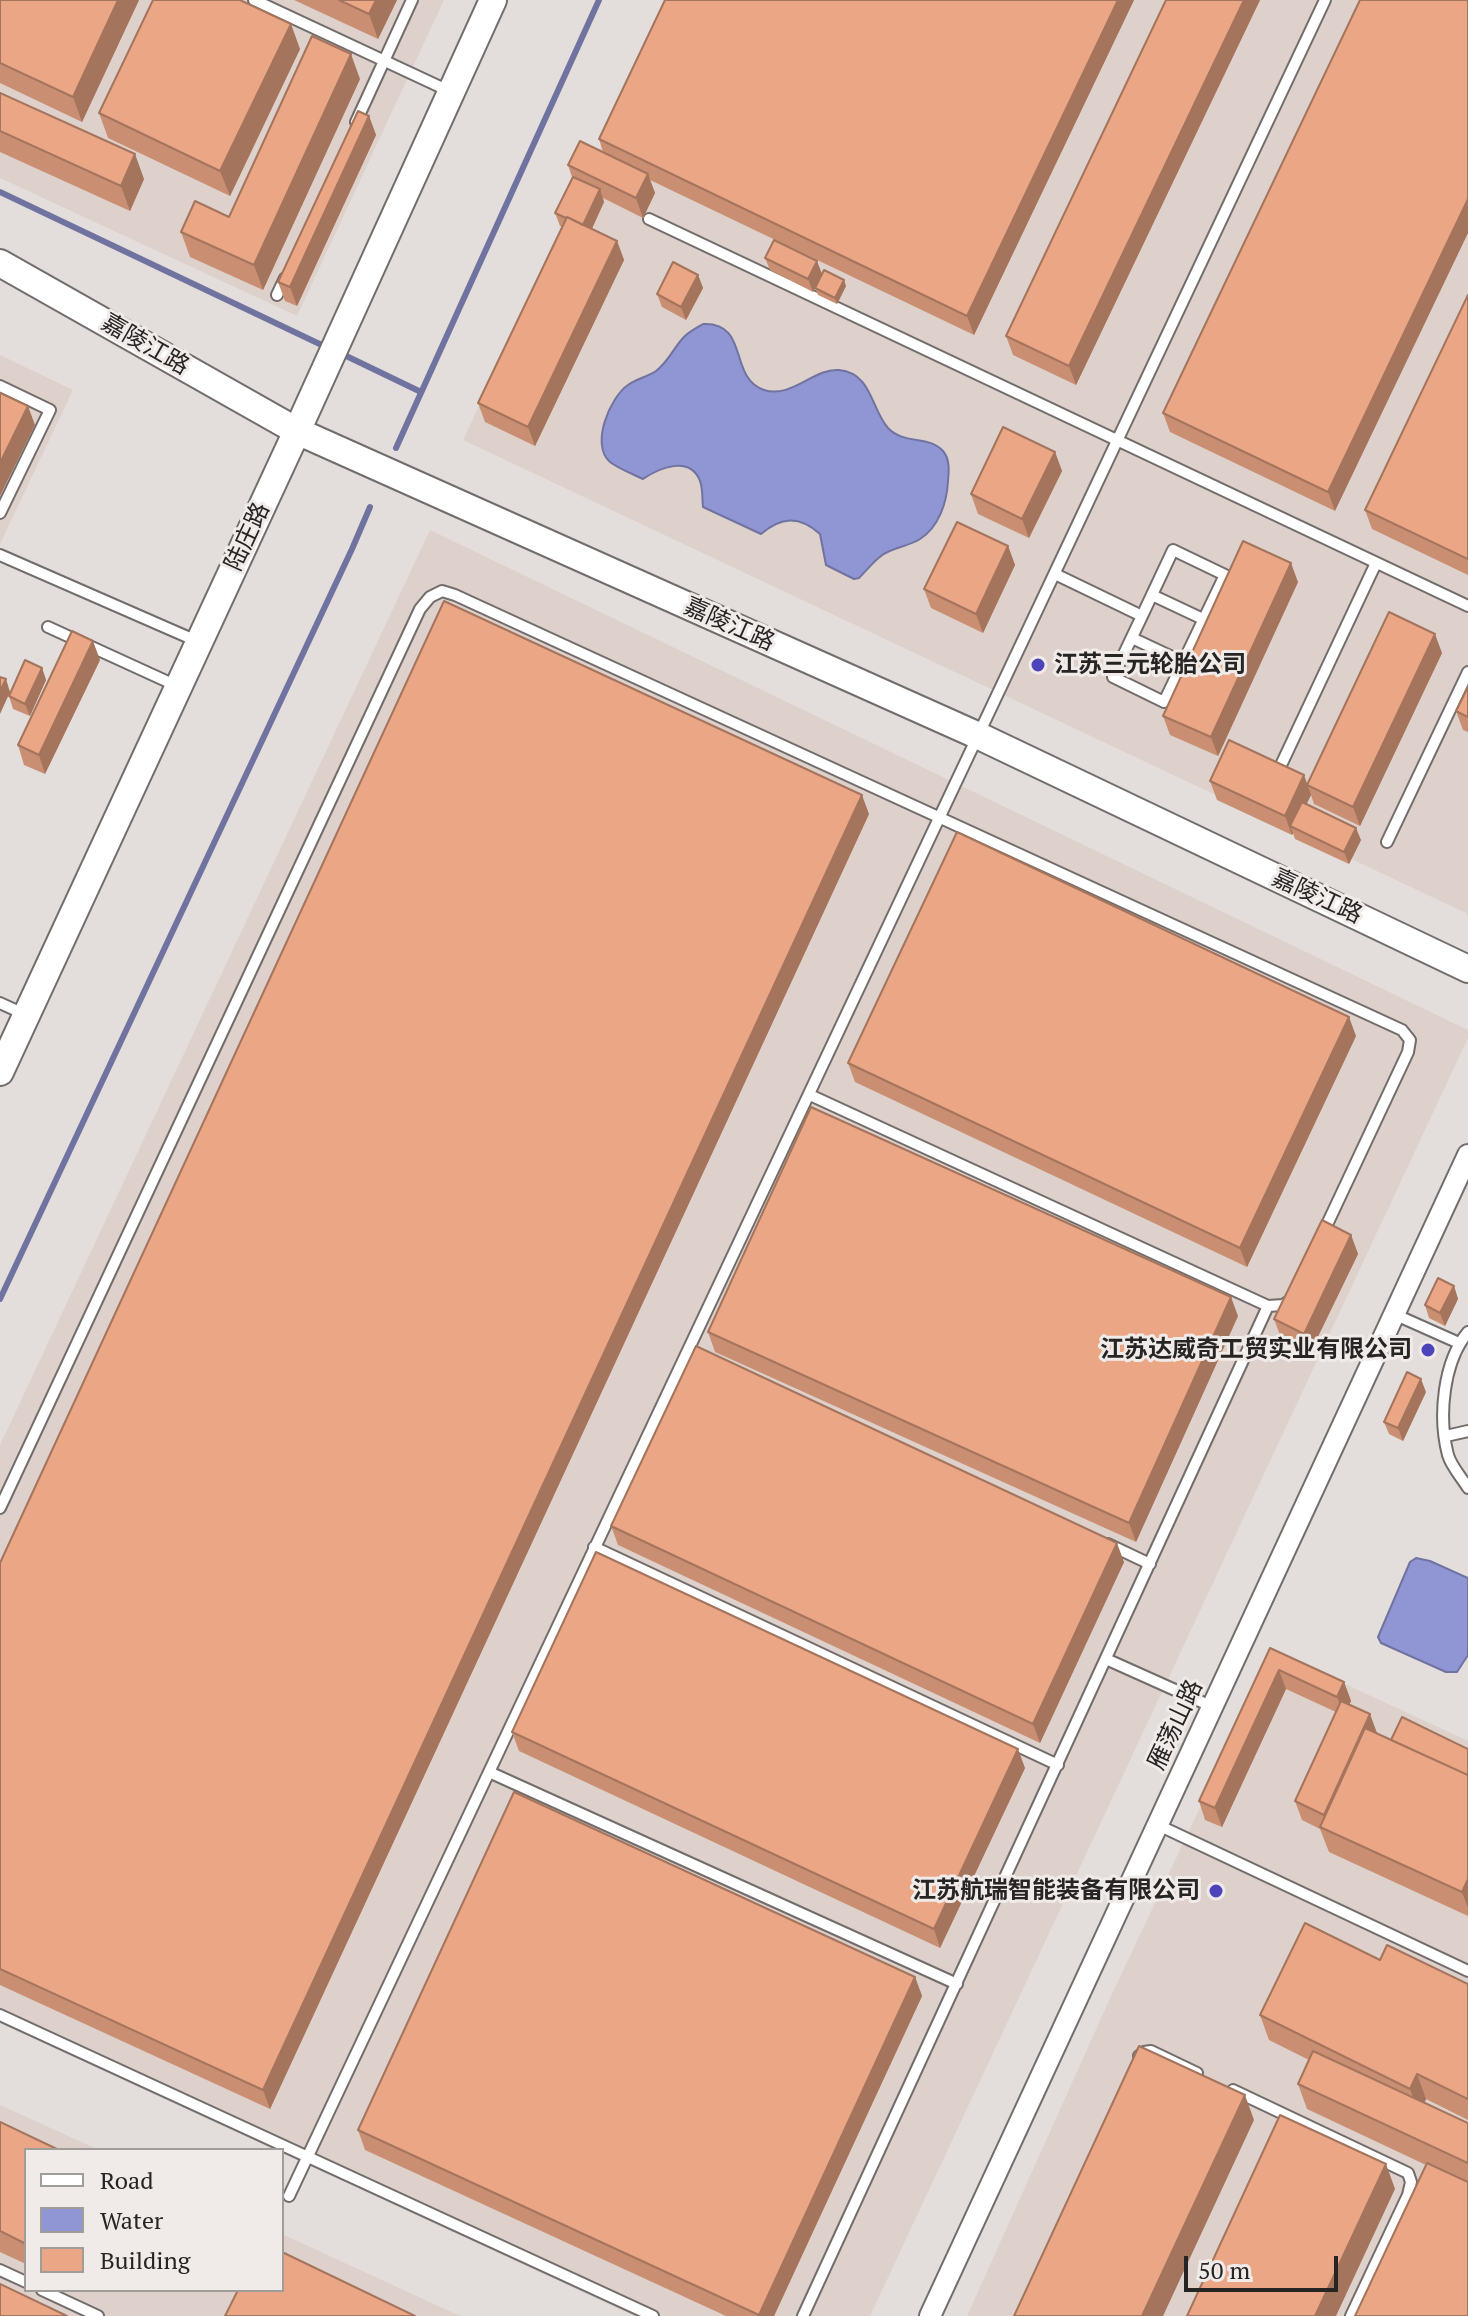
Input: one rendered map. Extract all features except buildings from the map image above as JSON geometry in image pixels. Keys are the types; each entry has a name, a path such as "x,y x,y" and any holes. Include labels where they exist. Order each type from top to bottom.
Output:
{"street":[{"name":"陆庄路","path":"0,1072 493,0"},
{"name":"嘉陵江路","path":"0,263 297,431 979,736 1468,969"},
{"name":"雁荡山路","path":"930,2316 1468,1155"}],"lane":[{"path":"254,0 451,92"},
{"path":"353,130 412,0"},
{"path":"289,2196 1325,0"},
{"path":"649,219 1468,606"},
{"path":"277,295 289,268"},
{"path":"0,386 50,410 0,513"},
{"path":"1173,550 1225,575 1164,702 1113,677 1152,595 1173,550"},
{"path":"0,555 199,642"},
{"path":"1282,763 1376,563"},
{"path":"1055,574 1142,616"},
{"path":"0,1508 420,609 430,597 442,591 1402,1030 1410,1040 1408,1052 1318,1244"},
{"path":"1152,595 1203,619"},
{"path":"48,627 178,687"},
{"path":"1132,638 1183,662"},
{"path":"1387,842 1468,672"},
{"path":"0,1003 26,1015"},
{"path":"810,1095 1268,1306 1283,1305 1292,1299 1298,1285"},
{"path":"803,2316 1268,1306"},
{"path":"1396,1315 1459,1343"},
{"path":"1468,1332 1459,1343 1447,1378 1443,1420 1448,1458 1468,1488"},
{"path":"687,1348 702,1355"},
{"path":"1446,1436 1468,1431"},
{"path":"1092,1537 1150,1564"},
{"path":"594,1547 1058,1765"},
{"path":"1106,1659 1213,1707"},
{"path":"489,1772 957,1984"},
{"path":"1158,1825 1468,1971"},
{"path":"0,2015 653,2316"},
{"path":"1135,2064 1139,2055 1151,2051 1204,2076"},
{"path":"1217,2082 1408,2173 1411,2182 1408,2195 1351,2316"},
{"path":"1277,2128 1283,2113"},
{"path":"0,2270 24,2281"},
{"path":"46,2292 98,2316"}],"shaded area":[{"path":"0,0 444,0 297,316 0,178"},
{"path":"670,0 1468,0 1468,914 463,440"},
{"path":"0,355 73,390 0,544"},
{"path":"430,530 1468,1030 1468,1038 870,2316 634,2316 284,2154 284,2148 271,2148 0,2023 0,1445"},
{"path":"1274,1651 1468,1741 1468,2316 967,2316 1111,1996"},
{"path":"0,2105 95,2148 24,2148 24,2292 284,2292 284,2235 460,2316 0,2316"}],"water":[{"path":"703,324 718,326 727,332 746,374 753,384 764,390 784,390 830,371 850,373 865,385 888,428 901,437 931,443 943,451 948,465 944,505 927,534 885,553 859,578 854,579 826,565 820,534 805,524 790,520 776,524 761,534 703,507 700,481 689,468 665,468 643,479 610,462 604,454 602,433 609,410 621,391 653,373 685,336"},
{"path":"1416,1558 1468,1578 1468,1655 1457,1672 1446,1672 1381,1643 1378,1637 1410,1562"}],"waterway":[{"path":"396,448 599,0"},
{"path":"0,192 328,348"},
{"path":"338,352 421,392"},
{"path":"0,1299 370,507"}],"place":[{"name":"江苏三元轮胎公司","path":"1038,665"},
{"name":"江苏达威奇工贸实业有限公司","path":"1428,1350"},
{"name":"江苏航瑞智能装备有限公司","path":"1216,1891"}]}
